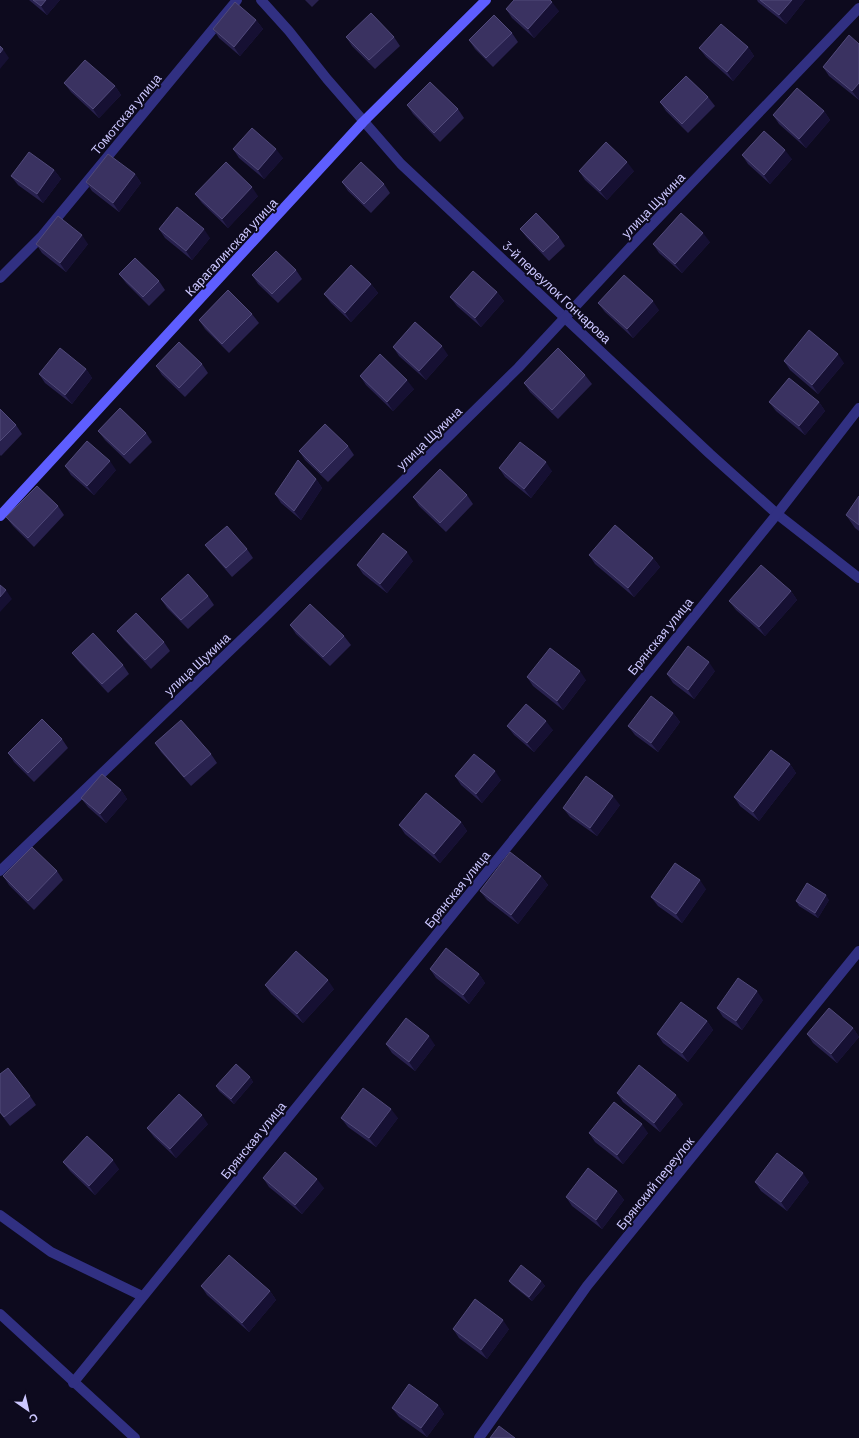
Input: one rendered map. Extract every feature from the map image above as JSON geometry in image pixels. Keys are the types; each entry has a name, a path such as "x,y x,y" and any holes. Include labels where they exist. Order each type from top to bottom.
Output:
{"street":[{"name":"Томотская улица","path":"0,278 42,236 237,0"},
{"name":"3-й переулок Гончарова","path":"261,0 289,31 363,122 401,164 704,449 777,514 859,578"},
{"name":"Карагалинская улица","path":"0,516 363,122 486,0"},
{"name":"улица Щукина","path":"0,870 264,618 518,368 859,8"},
{"name":"Брянская улица","path":"73,1383 142,1296 379,1007 715,588 777,514 859,408"},
{"name":"Брянский переулок","path":"479,1438 587,1286 859,951"},
{"path":"0,1215 51,1252 142,1296"},
{"path":"0,1314 73,1383 135,1438"}],"building":[{"path":"33,0 46,0 41,6"},
{"path":"514,0 550,0 552,2 528,29 506,9"},
{"path":"760,0 792,0 779,15"},
{"path":"235,2 256,20 234,47 213,29"},
{"path":"371,13 394,37 369,60 346,37"},
{"path":"494,15 512,33 486,58 469,40"},
{"path":"721,24 748,47 727,72 699,48"},
{"path":"849,35 859,44 859,83 852,91 823,67"},
{"path":"0,46 3,49 0,53"},
{"path":"85,60 115,86 93,109 64,83"},
{"path":"686,76 708,97 682,124 660,102"},
{"path":"430,82 458,109 434,133 407,105"},
{"path":"797,88 824,111 799,139 773,115"},
{"path":"252,128 276,149 258,170 233,149"},
{"path":"764,131 785,150 764,175 742,155"},
{"path":"606,142 627,162 600,191 579,171"},
{"path":"29,152 54,170 37,194 11,176"},
{"path":"108,154 135,174 113,203 86,182"},
{"path":"226,162 252,187 222,219 195,194"},
{"path":"361,162 384,184 364,204 342,182"},
{"path":"177,207 204,229 186,251 159,229"},
{"path":"536,213 559,237 543,252 520,229"},
{"path":"681,213 703,233 675,264 653,244"},
{"path":"58,216 82,235 60,263 36,244"},
{"path":"276,251 296,270 272,294 252,275"},
{"path":"135,258 159,281 143,297 119,274"},
{"path":"351,265 371,284 345,313 324,294"},
{"path":"473,271 497,292 475,318 450,297"},
{"path":"624,275 653,301 627,329 598,303"},
{"path":"228,290 252,314 222,344 199,320"},
{"path":"415,322 442,346 419,371 393,347"},
{"path":"809,330 838,354 812,385 784,361"},
{"path":"179,342 202,364 179,388 156,366"},
{"path":"60,348 86,369 65,395 39,374"},
{"path":"558,348 585,375 552,410 524,383"},
{"path":"380,354 407,380 387,402 360,376"},
{"path":"789,378 819,402 799,426 769,402"},
{"path":"120,408 146,433 124,455 98,431"},
{"path":"0,409 16,425 0,441"},
{"path":"325,424 348,446 321,473 299,451"},
{"path":"87,441 110,461 87,486 65,466"},
{"path":"520,442 546,462 524,489 499,468"},
{"path":"298,460 316,479 294,511 275,494"},
{"path":"440,469 467,495 440,523 413,497"},
{"path":"37,486 58,506 28,538 6,517"},
{"path":"859,496 859,525 846,515"},
{"path":"615,525 653,558 628,588 589,555"},
{"path":"227,526 247,549 226,568 205,545"},
{"path":"383,533 407,552 380,584 357,565"},
{"path":"761,565 791,591 759,627 729,601"},
{"path":"188,574 208,596 181,620 161,599"},
{"path":"0,585 6,590 0,597"},
{"path":"310,604 344,636 323,657 290,625"},
{"path":"136,613 164,642 145,660 117,631"},
{"path":"93,633 123,665 102,684 72,653"},
{"path":"688,646 709,662 688,690 667,674"},
{"path":"550,648 580,671 557,701 527,677"},
{"path":"651,696 673,713 651,743 628,726"},
{"path":"526,704 546,721 527,743 507,726"},
{"path":"42,719 62,739 28,773 8,753"},
{"path":"181,720 211,754 184,777 155,743"},
{"path":"771,750 790,764 753,812 734,797"},
{"path":"474,754 495,771 476,794 455,776"},
{"path":"102,774 121,790 100,814 81,798"},
{"path":"586,776 613,796 590,828 563,808"},
{"path":"426,793 461,822 434,854 399,825"},
{"path":"32,847 57,871 28,901 3,876"},
{"path":"510,852 541,876 511,915 480,891"},
{"path":"675,863 700,880 676,914 651,897"},
{"path":"807,883 826,895 815,913 796,901"},
{"path":"446,948 479,974 463,995 430,969"},
{"path":"296,951 328,980 297,1014 265,985"},
{"path":"738,978 757,991 736,1021 717,1008"},
{"path":"681,1002 707,1021 682,1053 657,1034"},
{"path":"829,1008 853,1028 831,1054 807,1034"},
{"path":"406,1018 429,1036 409,1062 386,1044"},
{"path":"236,1064 250,1077 231,1099 216,1086"},
{"path":"639,1065 676,1095 654,1123 617,1093"},
{"path":"8,1068 30,1096 4,1117 0,1112 0,1074"},
{"path":"363,1088 391,1109 369,1138 341,1118"},
{"path":"179,1094 202,1115 170,1149 147,1128"},
{"path":"614,1102 642,1124 617,1155 589,1133"},
{"path":"87,1136 113,1160 89,1186 63,1162"},
{"path":"285,1152 317,1179 295,1205 263,1178"},
{"path":"777,1153 803,1173 781,1202 755,1182"},
{"path":"588,1168 617,1191 596,1220 566,1197"},
{"path":"229,1255 270,1291 242,1323 201,1286"},
{"path":"521,1265 541,1281 529,1297 509,1281"},
{"path":"475,1299 503,1320 481,1350 453,1329"},
{"path":"409,1384 438,1405 421,1428 392,1408"},
{"path":"499,1426 515,1438 490,1438"}]}
